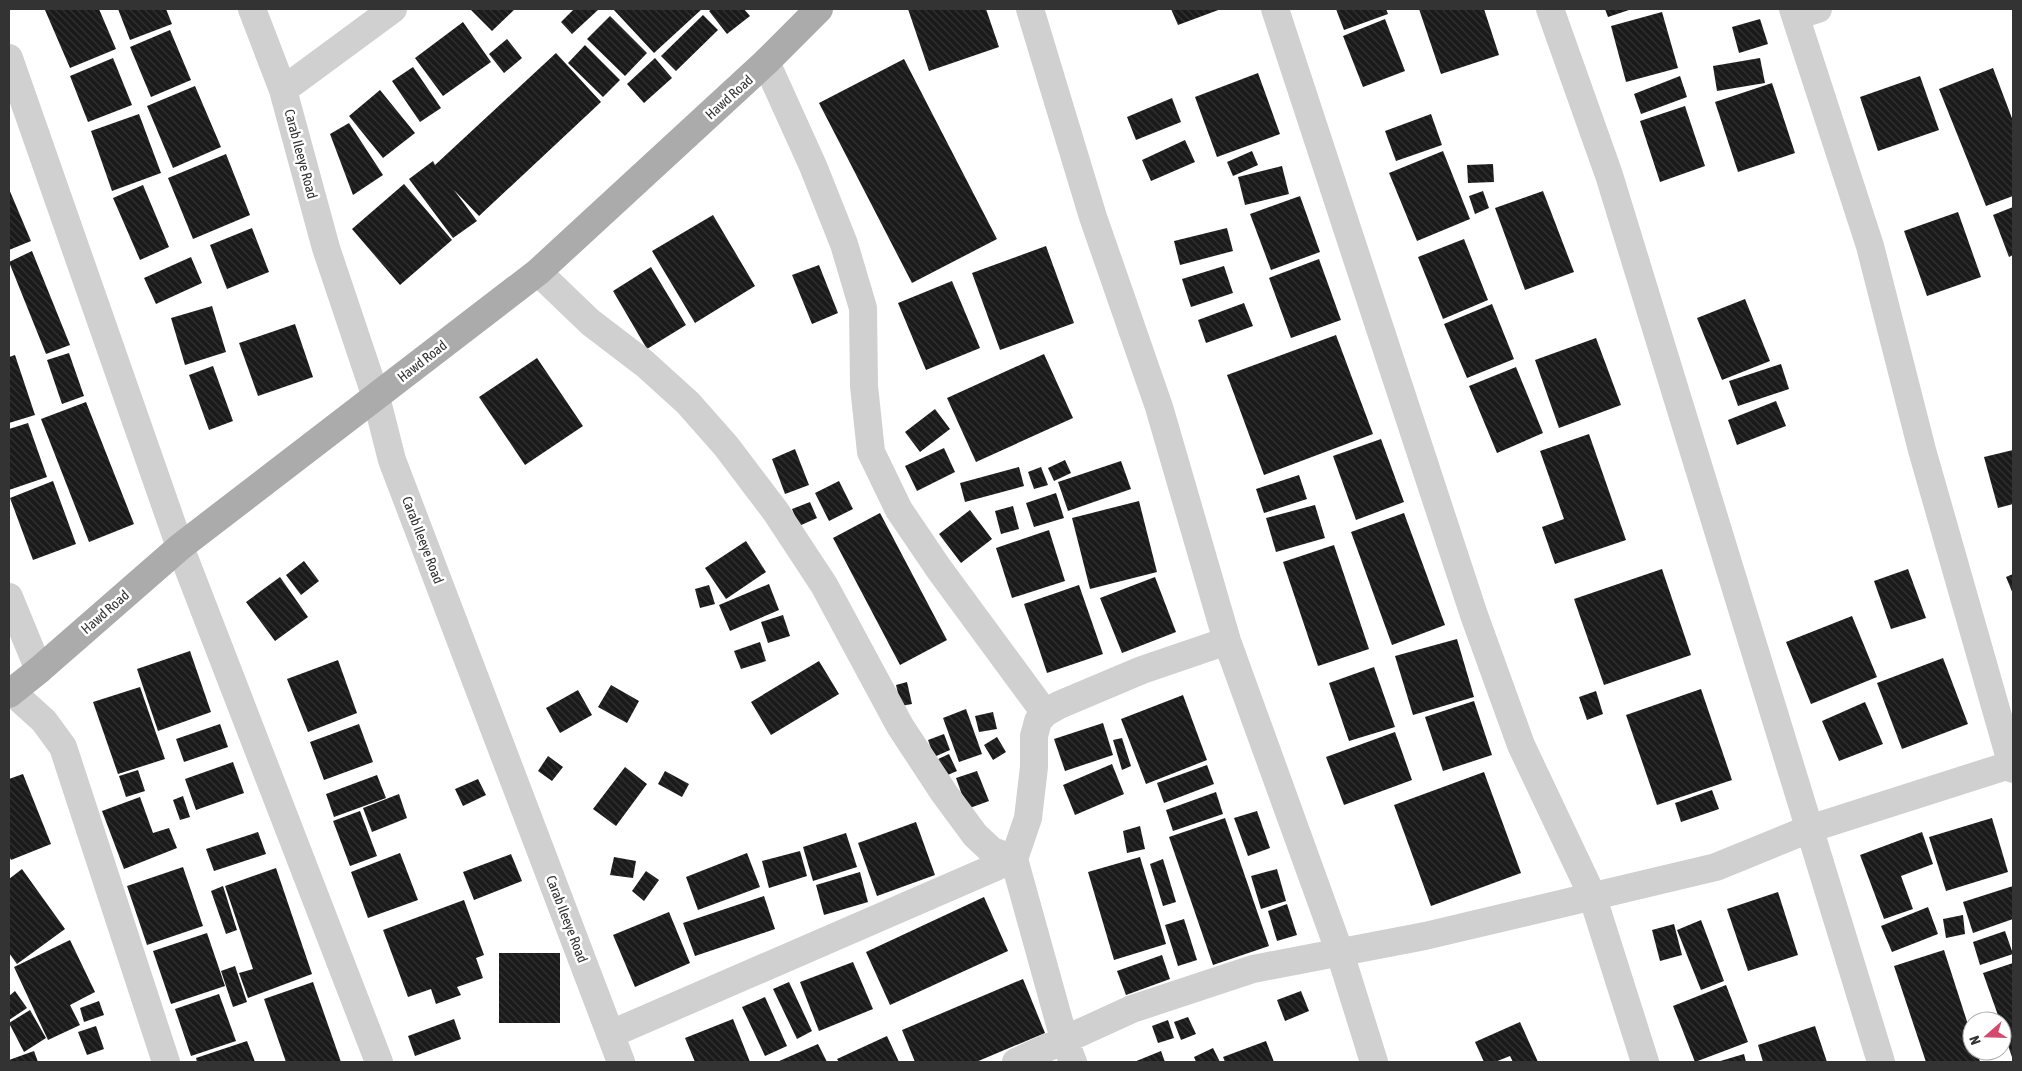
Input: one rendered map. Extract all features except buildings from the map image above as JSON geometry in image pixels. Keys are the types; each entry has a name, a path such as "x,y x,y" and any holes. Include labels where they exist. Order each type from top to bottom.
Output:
{"main road":[{"name":"Hawd Road","path":"10,693 40,670 180,547 538,272 766,62 820,9"}],"street":[{"name":"Carab Ileeye Road","path":"252,9 284,90 326,248 376,397 392,460 621,1062"},
{"path":"284,90 394,9"},
{"path":"1030,9 1093,217 1159,407 1227,640 1340,953 1374,1062"},
{"path":"1275,9 1474,614 1520,745 1592,895 1645,1062"},
{"path":"1550,9 1609,175 1882,1062"},
{"path":"1016,1062 1068,1051 1132,1009 1253,969 1425,936 1716,867 1809,829 2013,766 1922,450 1870,246 1802,11"},
{"path":"9,58 180,547 379,1062"},
{"path":"766,62 813,166 844,244 863,308 864,386 872,452 899,510 939,569 1045,713"},
{"path":"538,272 590,322 645,364 688,403 726,446 776,512 824,585 900,726 944,793 975,835 992,851 1014,859"},
{"path":"9,597 40,670"},
{"path":"1068,1051 1014,859 1028,818 1034,767 1034,736 1038,721 1045,713 1142,670 1227,640"},
{"path":"10,693 44,721 63,747 166,1062"},
{"path":"610,1034 1014,859"}]}
